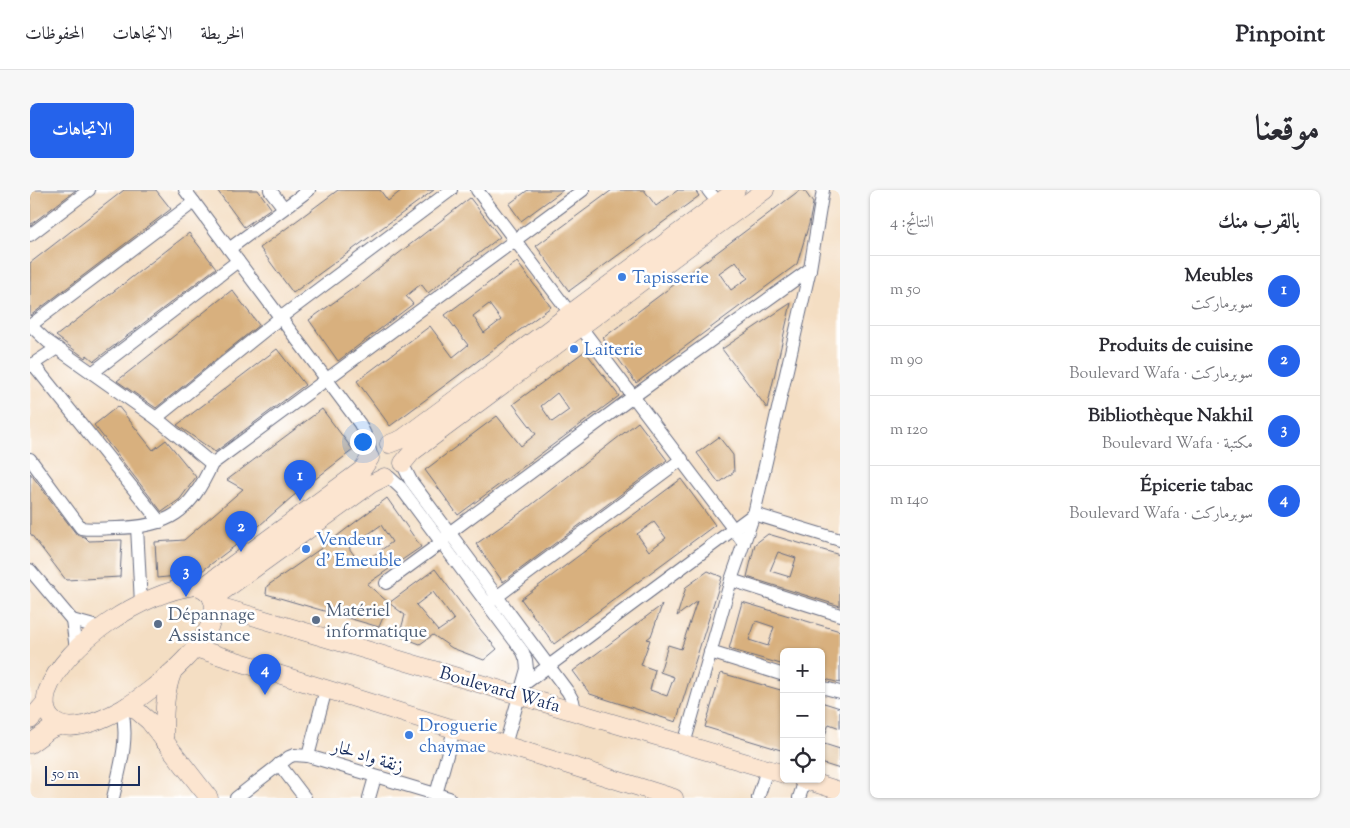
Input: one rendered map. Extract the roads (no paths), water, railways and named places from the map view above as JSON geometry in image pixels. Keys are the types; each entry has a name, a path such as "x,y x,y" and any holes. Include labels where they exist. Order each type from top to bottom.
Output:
{"street":[{"path":"30,235 89,190"},
{"path":"185,190 360,424 372,436 400,450 403,464 411,481 446,537 492,600 549,665 568,692 573,701 575,711"},
{"path":"270,190 284,208"},
{"path":"229,248 309,190"},
{"path":"156,418 280,318 451,190"},
{"path":"478,190 575,321 744,542"},
{"path":"30,459 81,528 138,528 160,522 186,505 196,495 212,464 583,190"},
{"path":"210,597 371,484 398,473 406,457 575,321 713,196 736,190"},
{"path":"210,597 362,470 377,447 402,439 765,190"},
{"path":"684,744 731,580 754,514 810,269 823,190"},
{"path":"194,202 30,325 92,374 156,418 212,464"},
{"path":"92,374 238,261"},
{"path":"386,583 634,396 810,269"},
{"path":"57,348 32,365 160,522"},
{"path":"360,424 367,439 371,467 374,471 387,477 401,488 446,537"},
{"path":"492,600 682,459"},
{"path":"522,690 549,665 754,514"},
{"path":"754,514 840,540"},
{"path":"138,528 141,604"},
{"path":"30,570 72,620 76,649"},
{"path":"731,580 840,615"},
{"path":"30,744 49,730 59,726 73,727 86,724 124,707 173,671 195,648 211,627 214,619 210,597 195,586 176,590 141,604 101,628 76,649 60,668 47,693 46,711 59,726"},
{"name":"Boulevard Wafa","path":"210,597 522,690 575,711 780,773"},
{"path":"492,600 523,652 527,669 505,745"},
{"path":"72,620 101,628"},
{"path":"195,648 664,797"},
{"path":"710,652 780,674"},
{"path":"164,741 165,703 168,681 173,671"},
{"path":"825,688 840,692"},
{"path":"308,756 326,689"},
{"path":"30,720 45,703"},
{"path":"124,707 135,710 149,721 209,798"},
{"path":"113,798 125,744 124,707"},
{"path":"436,796 454,730"},
{"name":"زنقة واد لحار","path":"236,798 279,764 294,755 308,756 436,796 449,798"},
{"path":"279,764 305,798"},
{"path":"758,798 767,768"},
{"path":"369,798 375,777"},
{"path":"799,798 802,783"},
{"path":"813,783 840,791"}],"place":[{"name":"Tapisserie","path":"622,277"},
{"name":"Laiterie","path":"574,349"},
{"name":"Meubles","path":"300,501"},
{"name":"Vendeur d' Emeuble","path":"306,549"},
{"name":"Produits de cuisine","path":"241,552"},
{"name":"Bibliothèque Nakhil","path":"186,597"},
{"name":"Matériel informatique","path":"316,620"},
{"name":"Dépannage Assistance","path":"158,624"},
{"name":"Épicerie tabac","path":"265,695"},
{"name":"Droguerie chaymae","path":"409,735"}]}
